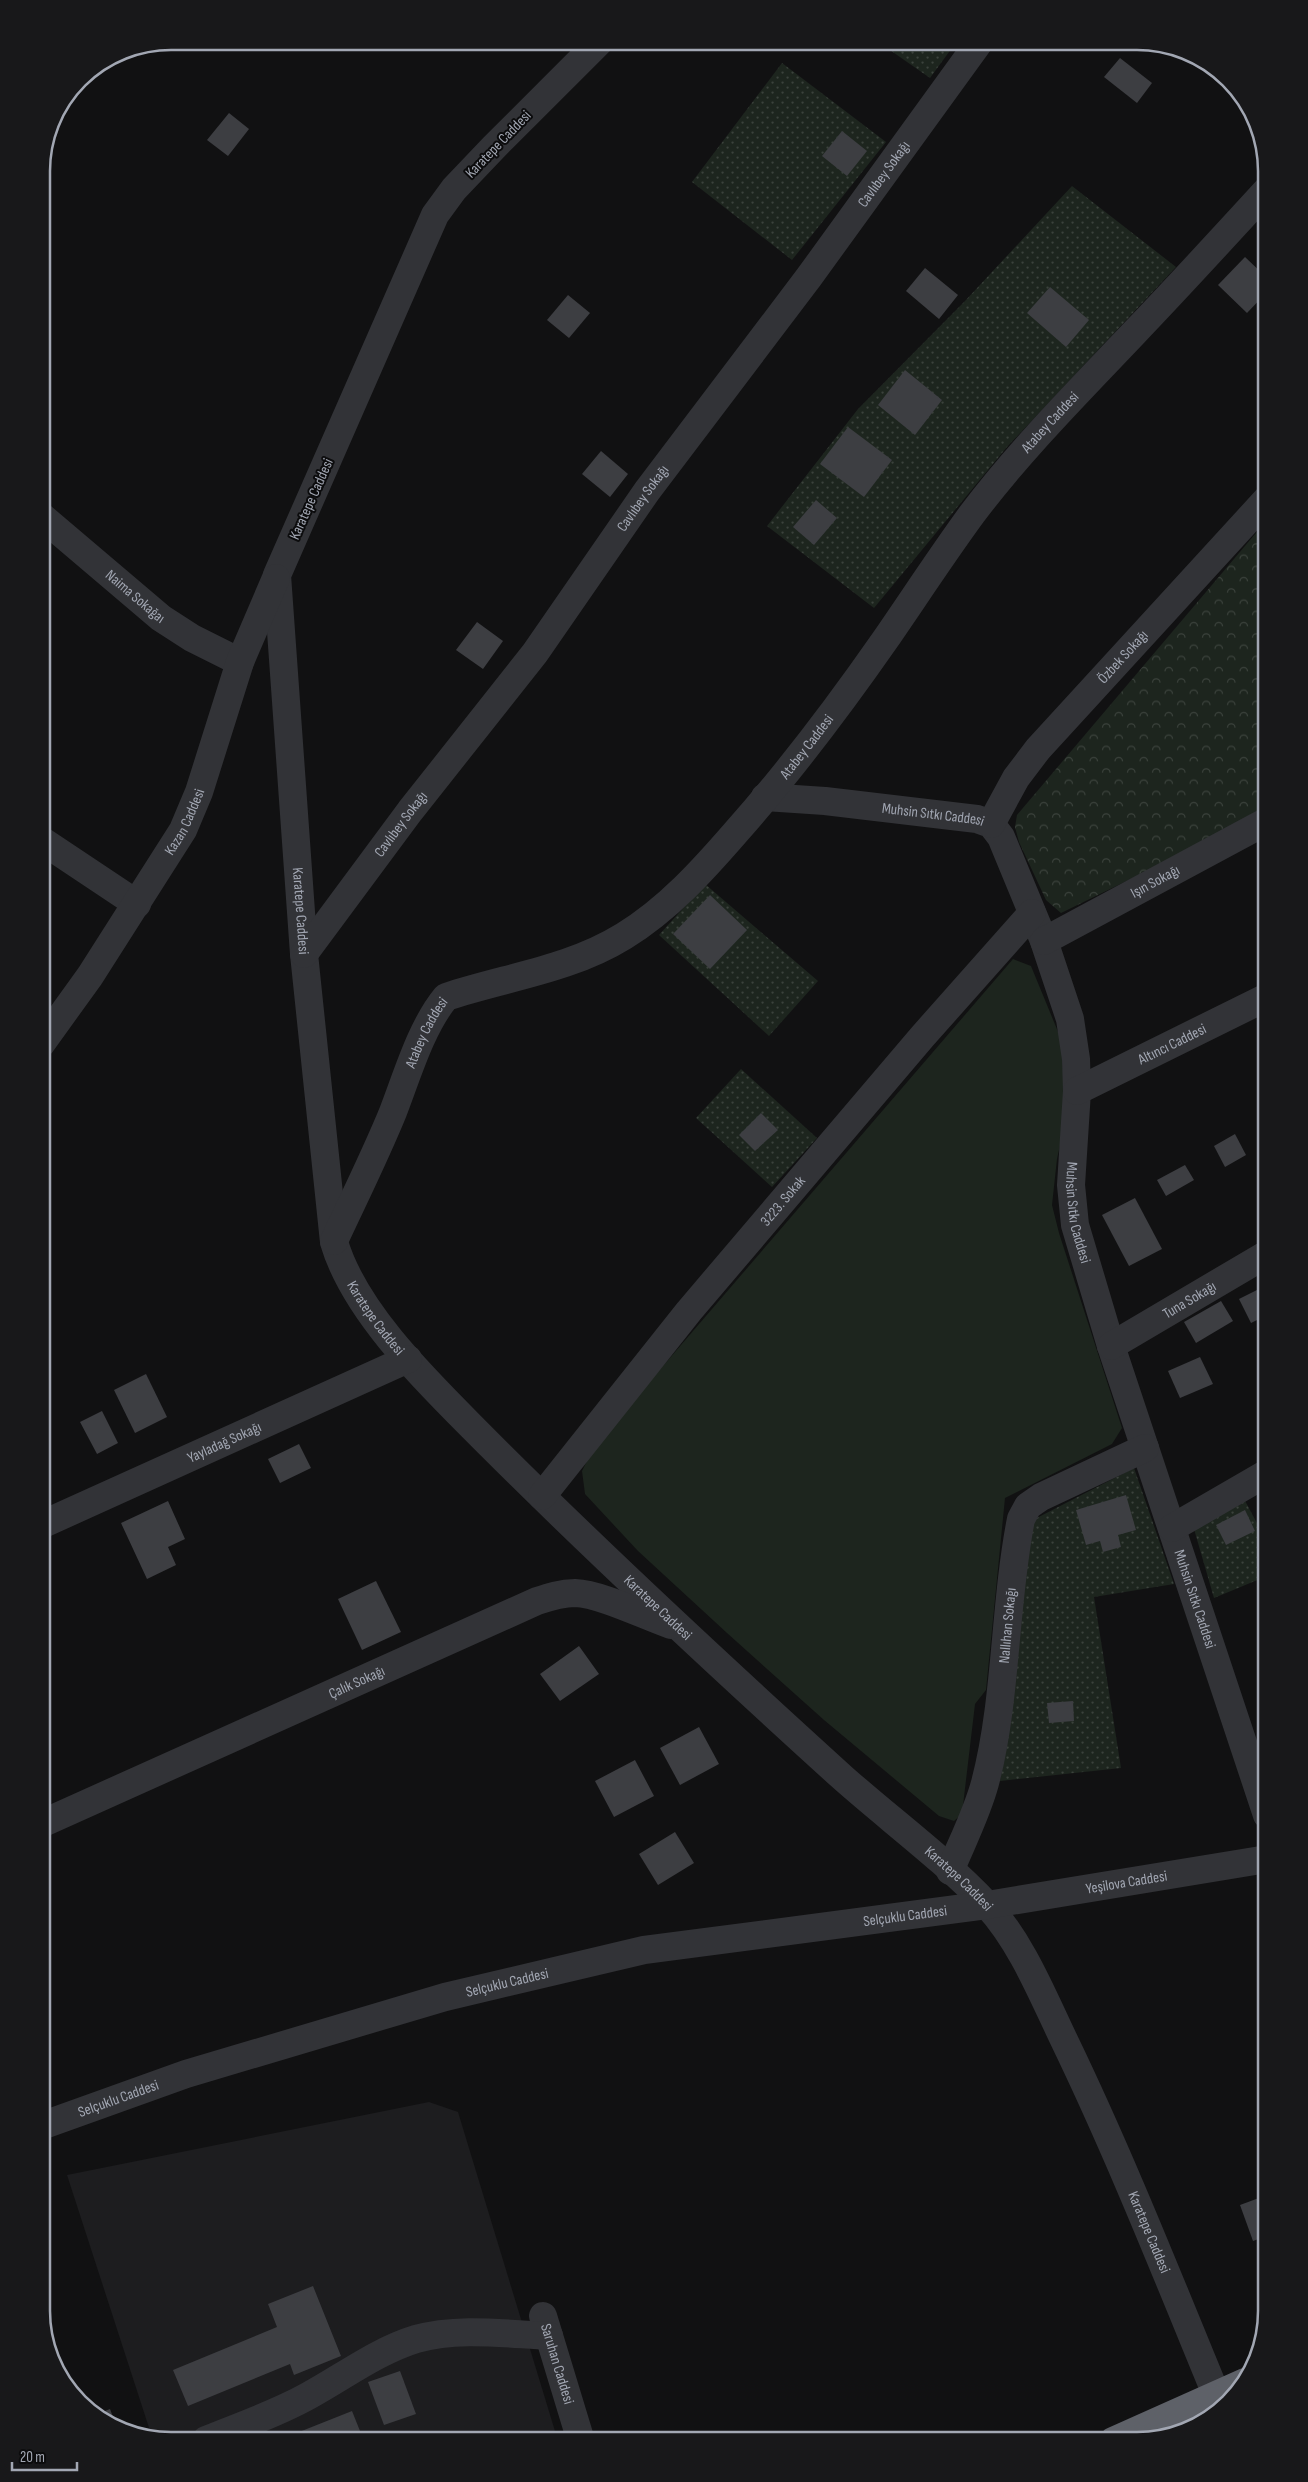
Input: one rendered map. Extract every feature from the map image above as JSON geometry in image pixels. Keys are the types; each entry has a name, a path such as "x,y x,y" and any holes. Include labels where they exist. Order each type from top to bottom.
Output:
{"highway":[{"path":"1133,2432 1230,2388"}],"street":[{"name":"Karatepe Caddesi","path":"591,50 454,189 435,215 277,575 304,954 334,1242 339,1261 353,1286 381,1326 408,1359 542,1496 679,1628 987,1905 1020,1953 1090,2092 1216,2394"},
{"name":"Cavlıbey Sokağı","path":"304,954 410,811 535,653 647,491 809,277 974,50"},
{"name":"Atabey Caddesi","path":"334,1242 386,1127 424,1034 436,1009 446,997 552,969 584,957 625,935 660,909 688,884 765,798 813,738 877,651 974,512 1013,464 1054,416 1258,200"},
{"name":"Özbek Sokağı","path":"991,824 1016,778 1038,749 1258,509"},
{"name":"Naima Sokağaı","path":"50,523 161,618 192,638 240,662"},
{"name":"Kazan Caddesi","path":"50,1031 137,904 183,830 199,792 240,662 255,622 277,575"},
{"name":"Muhsin Sıtkı Caddesi","path":"765,798 876,806 977,819 991,824 1001,837 1010,855 1061,985 1070,1019 1076,1059 1077,1091 1071,1185 1075,1225 1111,1346 1258,1788"},
{"name":"Işın Sokağı","path":"1044,941 1258,826"},
{"path":"50,846 137,904"},
{"name":"3223. Sokak","path":"542,1496 689,1311 922,1038 1032,913"},
{"name":"Altıncı Caddesi","path":"1077,1091 1258,1002"},
{"name":"Tuna Sokağı","path":"1111,1346 1258,1259"},
{"name":"Yayladağ Sokağı","path":"50,1521 408,1359"},
{"name":"Nallıhan Sokağı","path":"950,1871 985,1782 1001,1678 1021,1520 1028,1506 1041,1497 1145,1448"},
{"path":"1172,1528 1258,1478"},
{"name":"Çalık Sokağı","path":"50,1820 550,1597 576,1593 679,1628"},
{"name":"Yeşilova Caddesi","path":"987,1905 1258,1860"},
{"name":"Selçuklu Caddesi","path":"50,2123 186,2074 445,1997 644,1950 987,1905"},
{"name":"Saruhan Caddesi","path":"225,2432 306,2398 390,2348 417,2339 444,2334 492,2333 546,2326 578,2432"}],"shaded area":[{"path":"429,2102 458,2112 555,2432 163,2432 150,2430 67,2175"}],"green space":[{"path":"890,50 950,50 930,78"},
{"path":"782,63 886,142 792,260 692,182"},
{"path":"1072,186 1176,267 1007,447 874,608 767,526 858,409 965,301"},
{"path":"1258,531 1258,810 1190,850 1061,913 1046,900 1019,842 1015,827 1017,815"},
{"path":"705,884 818,981 769,1036 659,935"},
{"path":"1013,959 1031,966 1061,1039 1066,1118 1057,1159 1052,1205 1059,1233 1122,1428 1112,1444 1005,1498 986,1690 975,1704 962,1814 954,1821 939,1816 824,1720 638,1551 585,1494 582,1471 595,1445"},
{"path":"741,1069 817,1138 772,1187 696,1118"},
{"path":"1134,1468 1174,1584 1094,1597 1121,1768 1000,1781 1029,1522"},
{"path":"1243,1497 1258,1525 1258,1580 1214,1598 1194,1529"}],"building":[{"path":"1120,58 1152,83 1137,103 1104,77"},
{"path":"229,113 249,129 228,156 207,140"},
{"path":"842,131 867,151 847,176 822,156"},
{"path":"1245,257 1258,269 1258,301 1247,313 1218,285"},
{"path":"925,268 958,295 939,319 906,291"},
{"path":"1050,287 1089,320 1066,347 1027,313"},
{"path":"568,295 590,313 569,338 547,320"},
{"path":"905,370 942,400 915,435 878,405"},
{"path":"848,427 892,460 864,497 820,464"},
{"path":"601,451 628,474 610,497 582,474"},
{"path":"816,500 837,518 814,545 793,527"},
{"path":"477,622 503,641 483,669 456,650"},
{"path":"710,895 747,930 710,969 673,934"},
{"path":"761,1113 778,1130 755,1151 739,1135"},
{"path":"1235,1134 1246,1155 1225,1167 1214,1146"},
{"path":"1185,1165 1194,1180 1166,1196 1157,1180"},
{"path":"1135,1198 1162,1249 1129,1266 1102,1215"},
{"path":"1258,1290 1258,1320 1251,1323 1239,1299"},
{"path":"1221,1301 1233,1321 1196,1343 1184,1322"},
{"path":"1200,1357 1213,1384 1180,1398 1168,1371"},
{"path":"146,1374 167,1417 135,1433 114,1390"},
{"path":"102,1411 118,1443 97,1454 80,1422"},
{"path":"299,1444 311,1468 280,1483 268,1459"},
{"path":"1126,1495 1136,1530 1118,1535 1121,1547 1103,1552 1100,1541 1086,1545 1076,1510"},
{"path":"168,1501 185,1539 168,1547 176,1565 147,1579 121,1523"},
{"path":"1245,1510 1255,1531 1226,1545 1216,1525"},
{"path":"376,1581 401,1632 362,1650 338,1599"},
{"path":"579,1646 599,1674 560,1701 540,1674"},
{"path":"1073,1701 1074,1721 1049,1723 1047,1703"},
{"path":"699,1727 719,1764 680,1785 660,1748"},
{"path":"635,1760 654,1796 614,1817 595,1781"},
{"path":"675,1832 694,1863 658,1885 639,1854"},
{"path":"1258,2198 1258,2239 1253,2241 1240,2205"},
{"path":"313,2286 341,2356 294,2375 290,2364 188,2406 173,2370 277,2327 268,2304"},
{"path":"400,2371 416,2414 384,2425 368,2382"},
{"path":"110,2409 113,2418 110,2416 104,2412"},
{"path":"352,2411 360,2432 299,2432"}]}
